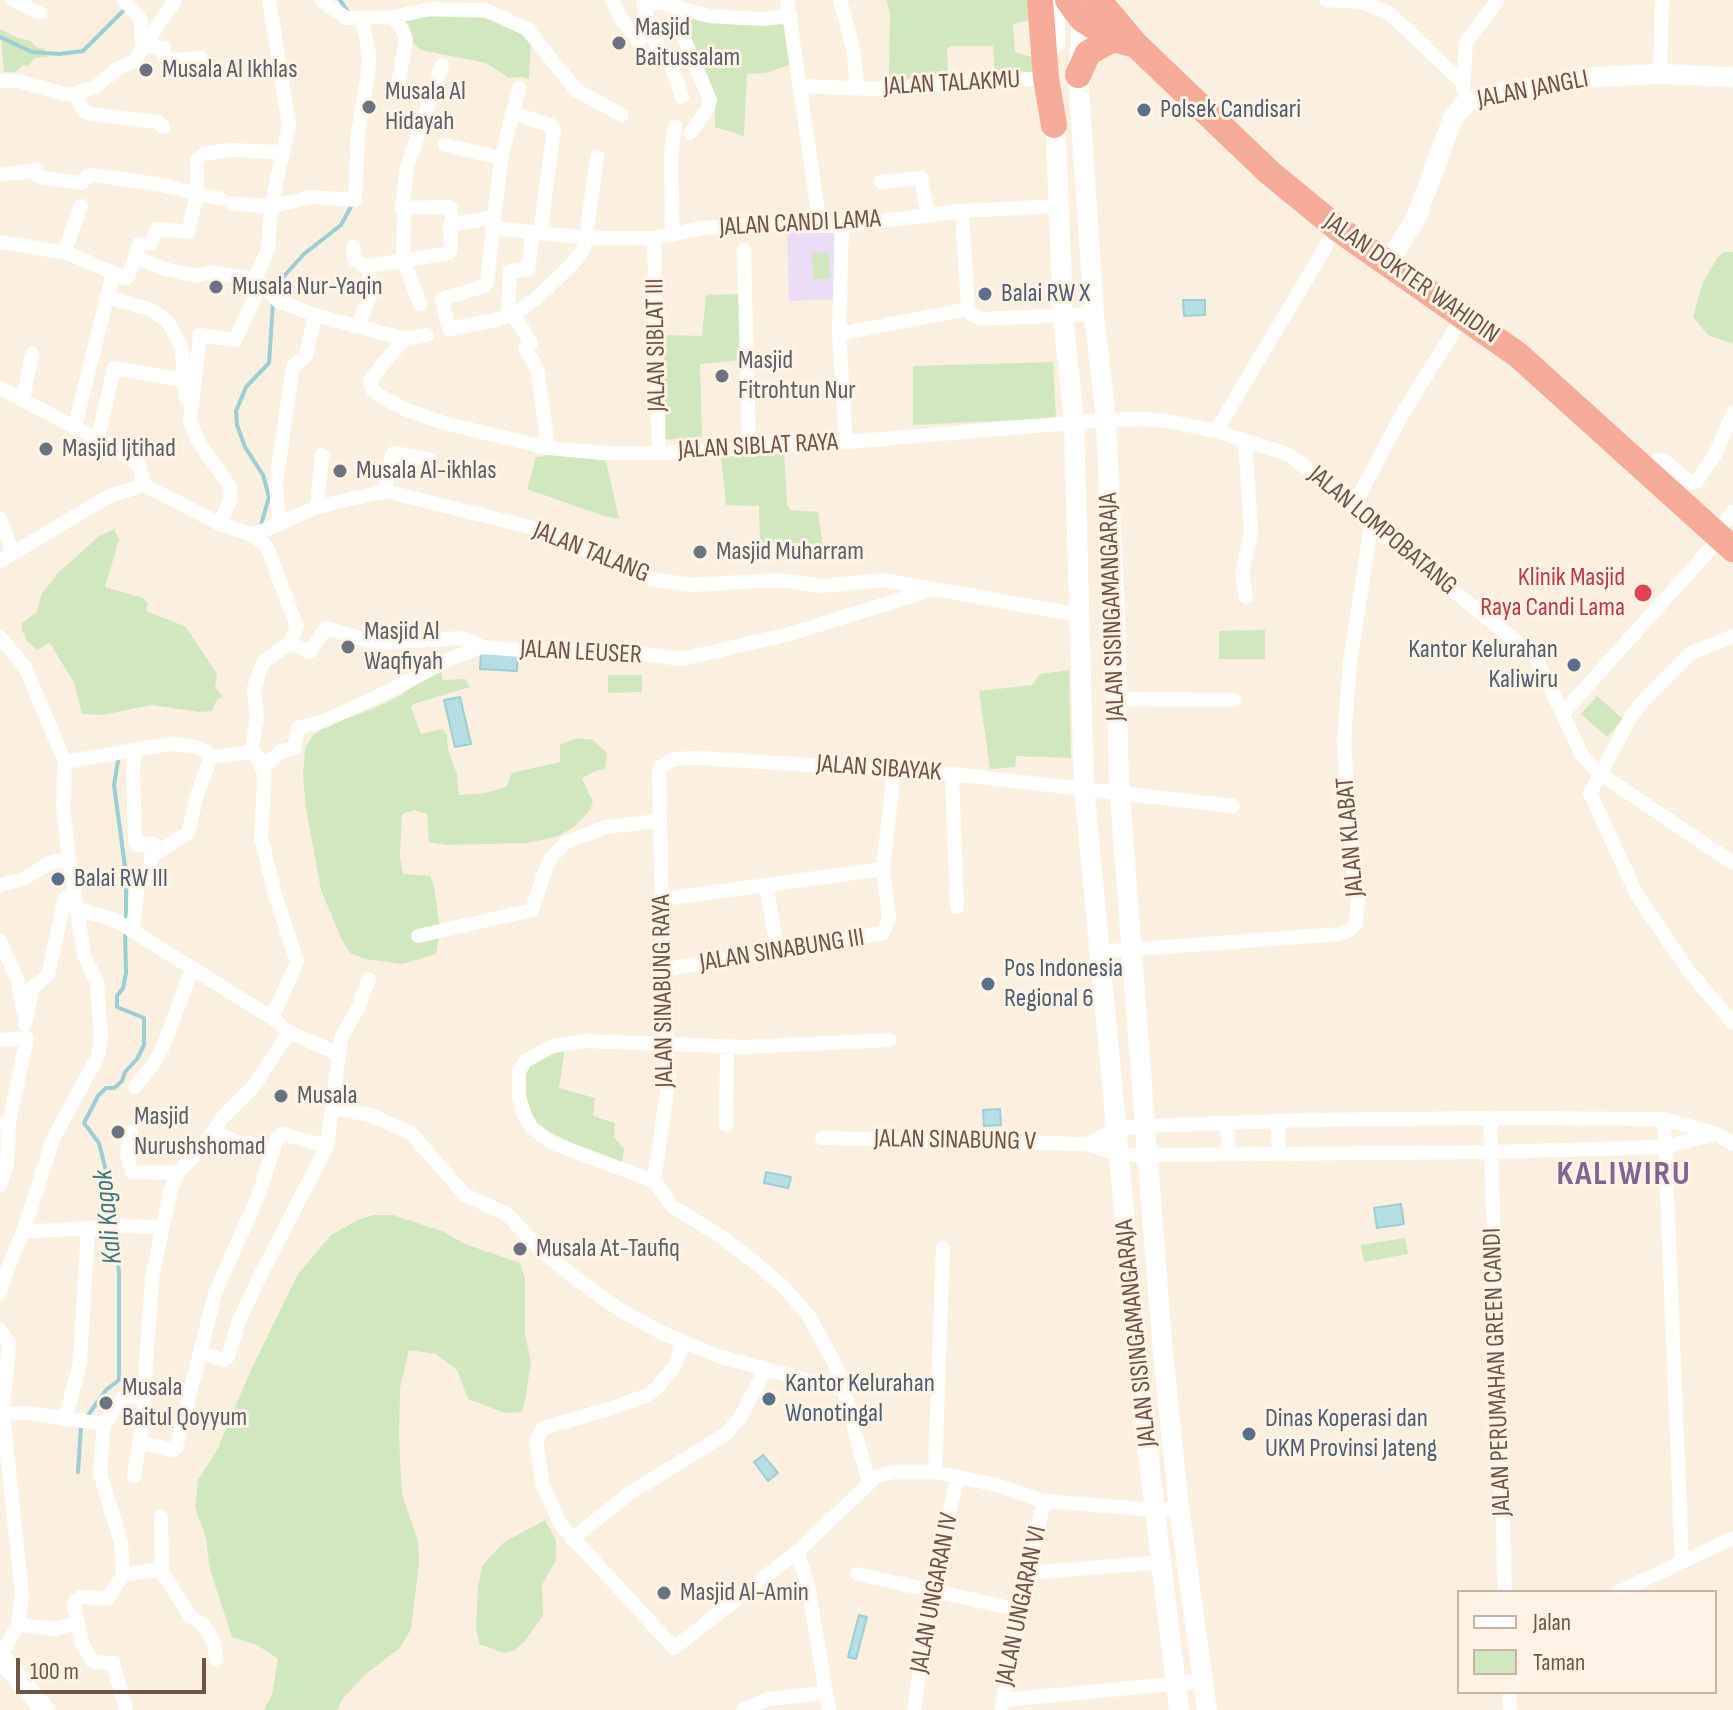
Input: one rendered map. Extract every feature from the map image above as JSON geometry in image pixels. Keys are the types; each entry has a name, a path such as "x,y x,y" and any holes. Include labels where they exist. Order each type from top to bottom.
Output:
{"highway":[{"path":"1040,0 1046,78 1054,125"},
{"name":"JALAN DOKTER WAHIDIN","path":"1085,5 1270,173 1337,228 1518,355 1723,541"},
{"path":"1078,75 1088,53 1124,42"}],"main road":[{"name":"JALAN SISINGAMANGARAJA","path":"1055,0 1054,125 1063,316 1074,422 1084,787 1143,1412 1179,1710"},
{"name":"JALAN SISINGAMANGARAJA","path":"1085,5 1078,75 1094,314 1106,420 1120,795 1163,1353 1179,1508 1207,1710"},
{"name":"JALAN JANGLI","path":"1386,262 1416,218 1464,92 1502,92 1594,77 1660,74 1733,77"},
{"path":"1056,166 1068,161 1083,163"},
{"path":"0,1657 45,1710"}],"street":[{"path":"13,0 40,13"},
{"path":"0,81 17,81 76,95 95,87 117,69 134,61 175,0"},
{"path":"189,410 200,335 235,340 268,249 271,207 289,125 269,0"},
{"path":"321,0 351,17 393,17 430,9 486,10 527,29 576,90 622,115"},
{"path":"612,0 621,19 639,41"},
{"path":"787,0 820,225"},
{"name":"JALAN TALAKMU","path":"840,0 854,53 857,88"},
{"path":"1326,0 1361,2 1389,13 1464,92"},
{"path":"1464,92 1466,42 1498,0"},
{"path":"1660,74 1662,0"},
{"path":"682,97 671,65 650,35 650,2 675,5 709,16 762,19 791,16"},
{"path":"127,3 141,20 142,46"},
{"path":"675,5 681,32 710,100 708,108 690,133"},
{"path":"0,175 36,170 38,176 43,178 82,183 87,176 93,175 157,184 226,201 271,207 310,197 353,201 368,64 351,17"},
{"path":"393,17 406,39 399,80"},
{"path":"142,46 164,48 166,58 173,60 201,58"},
{"path":"420,304 403,260 402,208 407,167 442,65"},
{"name":"JALAN TALAKMU","path":"800,86 857,88 1046,78"},
{"path":"519,88 501,158 486,284 444,297 442,300 449,329 510,315 530,304 582,251 597,157"},
{"path":"76,95 83,110 90,114 158,122 163,127"},
{"path":"512,113 554,129 528,269 510,271 510,315 531,343 525,349 538,373 548,448"},
{"path":"672,233 671,153 675,127"},
{"path":"445,145 501,158"},
{"path":"0,242 64,253 89,261 113,274 128,277 139,244 151,243 157,229 187,232 197,195 197,160 204,154 228,150 283,152"},
{"path":"881,182 923,180 928,215"},
{"path":"64,253 81,206"},
{"name":"JALAN CANDI LAMA","path":"453,223 492,223 586,238 654,238 702,228 842,226 962,211 1058,206"},
{"path":"367,268 449,253 448,227 453,223 450,207 402,208"},
{"path":"962,211 968,309"},
{"path":"842,226 839,334 846,442"},
{"path":"1216,431 1337,228"},
{"name":"JALAN SIBLAT III","path":"654,238 659,453"},
{"path":"353,247 354,259 367,268 371,293 358,326"},
{"path":"744,250 749,446"},
{"path":"135,257 165,269 196,276 210,272 258,281 275,299 315,315 404,339 427,335"},
{"path":"75,426 113,274"},
{"path":"106,297 142,306 160,315 168,322 181,346 190,420 198,441 231,488 232,494 220,524"},
{"path":"839,334 968,309 981,319 1094,314"},
{"path":"279,525 276,483 293,366 306,356 315,315"},
{"path":"1355,503 1404,411 1464,315"},
{"name":"JALAN SIBLAT RAYA","path":"404,339 373,375 370,384 386,401 444,423 548,448 604,453 659,453 846,442 1074,422"},
{"path":"23,399 32,354"},
{"path":"98,438 114,368 183,380"},
{"path":"0,388 98,438 139,465 144,485"},
{"path":"1647,471 1656,461 1663,460 1691,483 1696,482 1715,455 1733,413"},
{"path":"1074,422 1106,420"},
{"name":"JALAN LOMPOBATANG","path":"1106,420 1168,421 1216,431 1287,454 1355,503 1371,525 1531,653 1582,755 1599,773 1733,863"},
{"path":"1245,440 1251,523 1242,574 1246,597"},
{"path":"385,491 394,453 431,460"},
{"path":"317,507 322,455"},
{"path":"0,519 6,557 109,496 144,485 220,524 253,535 267,547 297,627 290,643 267,658 255,678 257,720 252,742 264,773 261,837 297,962 272,1018"},
{"name":"JALAN TALANG","path":"253,535 317,507 385,491 526,526 658,580 710,585 779,580 822,586 883,580 1080,615"},
{"path":"1563,713 1723,541 1733,512"},
{"name":"JALAN KLABAT","path":"1132,949 1339,934 1350,930 1356,923 1358,900 1352,865 1344,741 1350,663 1371,525"},
{"name":"JALAN LEUSER","path":"256,755 270,762 280,752 294,748 298,728 324,721 452,658 482,647 559,653 643,654 682,659 797,631 935,589"},
{"path":"290,643 309,652 326,628 376,643 464,638 482,647"},
{"path":"1733,636 1691,653 1651,693 1631,717 1590,789 1591,798 1637,895 1688,970 1733,1023"},
{"path":"0,637 25,667 65,762 63,808 69,859 82,946 97,983 100,1047 59,1126 0,1293"},
{"path":"1116,699 1234,700"},
{"path":"65,762 170,744 192,746 206,751 211,757"},
{"path":"126,753 133,769 135,840 137,845 152,843 158,849"},
{"path":"211,757 256,755"},
{"path":"125,926 138,882 150,877 151,856 188,833 211,757"},
{"name":"JALAN SIBAYAK","path":"673,759 700,758 952,774 1084,787"},
{"name":"JALAN SINABUNG RAYA","path":"654,1181 669,1078 663,970 659,768 673,759"},
{"path":"663,899 883,869 894,771"},
{"path":"952,774 957,907"},
{"path":"1084,787 1120,795 1233,806"},
{"path":"418,936 532,910 550,859 565,843 606,827 659,821"},
{"path":"0,885 23,879 50,863 69,859"},
{"name":"JALAN SINABUNG III","path":"663,970 878,936 886,930 889,918 883,869"},
{"path":"766,885 778,953"},
{"path":"0,1185 7,1164 5,1123 33,987 48,975 65,898"},
{"path":"78,909 125,926 272,1018 289,1032 339,1054"},
{"path":"0,940 17,979 26,1031"},
{"path":"55,953 82,946"},
{"path":"1098,952 1132,949"},
{"path":"135,1087 164,1044 171,1017 192,969"},
{"path":"202,1352 223,1360 228,1357 239,1321 259,1278 327,1146 341,1038 359,1006 369,979"},
{"path":"0,1040 26,1031"},
{"path":"134,1476 140,1442 152,1279 170,1192 178,1173 228,1111 254,1086 289,1032"},
{"path":"869,1483 834,1362 808,1315 784,1287 719,1235 672,1206 654,1181 541,1137 524,1115 518,1083 519,1071 525,1061 553,1046 603,1040 793,1046 890,1040"},
{"path":"726,1125 727,1046"},
{"path":"333,1108 370,1115 411,1133 465,1195 507,1214 540,1249 620,1310 683,1342 765,1370 844,1390"},
{"path":"1088,1144 1116,1129 1145,1126 1490,1118 1664,1119 1717,1134 1733,1144"},
{"name":"JALAN PERUMAHAN GREEN CANDI","path":"1490,1118 1505,1590"},
{"path":"1664,1119 1682,1562"},
{"path":"1278,1121 1279,1152"},
{"path":"1227,1123 1229,1153"},
{"path":"131,1132 127,1155 132,1172 178,1173"},
{"path":"213,1132 272,1153"},
{"path":"140,1442 173,1450 176,1448 215,1293 259,1194 277,1138 282,1134 327,1146"},
{"path":"1088,1144 1119,1155 1490,1152 1664,1147 1717,1134"},
{"name":"JALAN SINABUNG V","path":"822,1138 1088,1144"},
{"path":"23,1232 114,1226 161,1227"},
{"path":"77,1420 88,1228"},
{"path":"935,1472 943,1248"},
{"path":"0,1330 6,1336 9,1350 1,1396 22,1587 18,1625 0,1657"},
{"path":"683,1342 676,1364 648,1395 539,1431 536,1449 543,1486 553,1511 572,1539 674,1648 797,1552 877,1476 894,1472 935,1472 996,1485 1044,1501 1157,1510 1179,1508"},
{"path":"572,1539 631,1492 726,1434 740,1418 765,1370"},
{"path":"126,1710 113,1663 93,1662 82,1643 75,1601 81,1597 107,1599 123,1575 121,1543 100,1473 104,1424 123,1397 144,1394"},
{"path":"3,1414 22,1413 104,1424"},
{"name":"JALAN UNGARAN IV","path":"914,1710 931,1591 958,1476"},
{"name":"JALAN UNGARAN VI","path":"1002,1705 1044,1501"},
{"path":"161,1517 162,1572 190,1616 209,1633 216,1659"},
{"path":"1622,1590 1733,1538"},
{"path":"797,1552 809,1594 829,1710"},
{"path":"1028,1573 1162,1562"},
{"path":"123,1575 152,1570 162,1572"},
{"path":"857,1574 1020,1610"},
{"path":"18,1625 56,1629 78,1623"},
{"path":"1002,1705 1203,1681"},
{"path":"743,1710 768,1699 825,1693"}],"shaded area":[{"path":"834,229 836,299 789,301 787,231"}],"green space":[{"path":"886,0 1030,0 1034,19 1013,24 1015,52 1038,59 1038,76 995,78 993,46 951,46 947,49 948,77 889,80 890,12"},
{"path":"684,11 781,22 787,28 792,64 766,73 747,74 744,136 715,127 715,100 684,32"},
{"path":"414,16 485,18 522,34 531,40 529,79 509,78 486,63 420,50 409,38 405,22"},
{"path":"0,29 45,49 48,57 34,58 29,66 23,65 16,72 4,72"},
{"path":"829,252 830,279 813,279 812,253"},
{"path":"1724,252 1733,252 1733,344 1708,335 1693,317 1703,282"},
{"path":"741,294 742,360 700,364 702,437 660,440 662,335 702,336 706,295"},
{"path":"1053,362 1056,418 913,425 913,366"},
{"path":"784,448 787,504 790,510 818,512 823,548 799,551 789,543 760,543 759,506 726,505 721,456"},
{"path":"547,451 606,461 619,519 527,489 536,457 545,456"},
{"path":"114,529 119,540 105,587 143,598 148,603 146,611 186,627 217,674 215,687 223,697 217,699 212,711 152,705 102,715 82,714 74,683 50,643 37,650 27,641 22,623 37,612 41,595 58,573 99,536"},
{"path":"1265,630 1265,659 1219,659 1219,631"},
{"path":"445,659 441,669 443,680 465,679 470,687 413,704 411,708 421,734 442,729 447,735 459,795 506,787 512,773 560,762 560,745 576,738 593,740 607,753 605,769 582,778 593,802 590,810 575,826 559,836 527,843 446,845 429,842 427,814 414,810 402,814 400,856 403,874 430,876 434,886 440,930 436,954 403,964 365,959 350,953 321,890 306,809 303,775 305,749 313,735 337,719 375,708 403,694"},
{"path":"1069,670 1071,758 1016,756 1015,767 990,769 979,691 1032,685 1040,674"},
{"path":"608,675 642,675 642,692 608,693"},
{"path":"1597,696 1623,719 1607,737 1581,714"},
{"path":"565,1048 559,1088 595,1098 593,1116 615,1123 614,1137 624,1149 622,1165 536,1125 522,1084 532,1061"},
{"path":"373,1215 393,1215 520,1263 525,1278 525,1335 531,1361 525,1401 522,1412 505,1413 468,1399 457,1370 436,1354 409,1350 400,1388 399,1437 402,1495 418,1540 419,1562 411,1629 400,1648 367,1673 343,1698 337,1710 264,1710 272,1695 278,1659 257,1645 232,1637 195,1508 198,1480 217,1450 250,1372 298,1274 331,1235"},
{"path":"1405,1238 1408,1254 1364,1262 1361,1245"},
{"path":"545,1520 556,1540 556,1560 542,1585 543,1615 514,1651 504,1653 479,1644 476,1627 482,1566 503,1543"}],"water":[{"path":"1183,300 1205,300 1205,315 1184,316"},
{"path":"481,650 518,652 517,671 480,669"},
{"path":"460,697 471,744 455,747 444,700"},
{"path":"1000,1109 1001,1125 984,1126 983,1110"},
{"path":"766,1172 791,1177 788,1188 764,1183"},
{"path":"1401,1204 1404,1224 1377,1228 1374,1208"},
{"path":"763,1455 778,1473 768,1481 754,1462"},
{"path":"859,1615 867,1617 856,1659 848,1657"}],"waterway":[{"path":"340,0 348,12"},
{"path":"0,37 32,52 59,54 83,51 125,9"},
{"path":"275,295 284,276 304,254 341,225 353,203"},
{"path":"261,525 269,497 263,475 245,447 237,425 236,411 246,387 269,363 273,304"},
{"name":"Kali Kagok","path":"119,755 114,785 126,874 126,920"},
{"name":"Kali Kagok","path":"78,1472 81,1425 106,1390 119,1380 119,1273 111,1191 99,1143 84,1123 98,1096 106,1088 114,1088 122,1081 144,1045 144,1018 117,1007 117,996 123,988 126,973 125,929"}],"place":[{"name":"Masjid Baitussalam","path":"619,43"},
{"name":"Musala Al Ikhlas","path":"146,70"},
{"name":"Musala Al Hidayah","path":"369,107"},
{"name":"Polsek Candisari","path":"1144,110"},
{"name":"Musala Nur-Yaqin","path":"216,287"},
{"name":"Balai RW X","path":"985,294"},
{"name":"Masjid Fitrohtun Nur","path":"722,376"},
{"name":"Masjid Ijtihad","path":"46,449"},
{"name":"Musala Al-ikhlas","path":"340,471"},
{"name":"Masjid Muharram","path":"700,552"},
{"name":"Klinik Masjid Raya Candi Lama","path":"1643,593"},
{"name":"Masjid Al Waqfiyah","path":"348,647"},
{"name":"Kantor Kelurahan Kaliwiru","path":"1574,665"},
{"name":"Balai RW III","path":"58,879"},
{"name":"Pos Indonesia Regional 6","path":"988,984"},
{"name":"Musala","path":"281,1096"},
{"name":"Masjid Nurushshomad","path":"118,1132"},
{"name":"Musala At-Taufiq","path":"520,1249"},
{"name":"Kantor Kelurahan Wonotingal","path":"769,1399"},
{"name":"Musala Baitul Qoyyum","path":"106,1403"},
{"name":"Dinas Koperasi dan UKM Provinsi Jateng","path":"1249,1434"},
{"name":"Masjid Al-Amin","path":"664,1593"}],"district":[{"name":"KALIWIRU","path":"1624,1175"}]}
